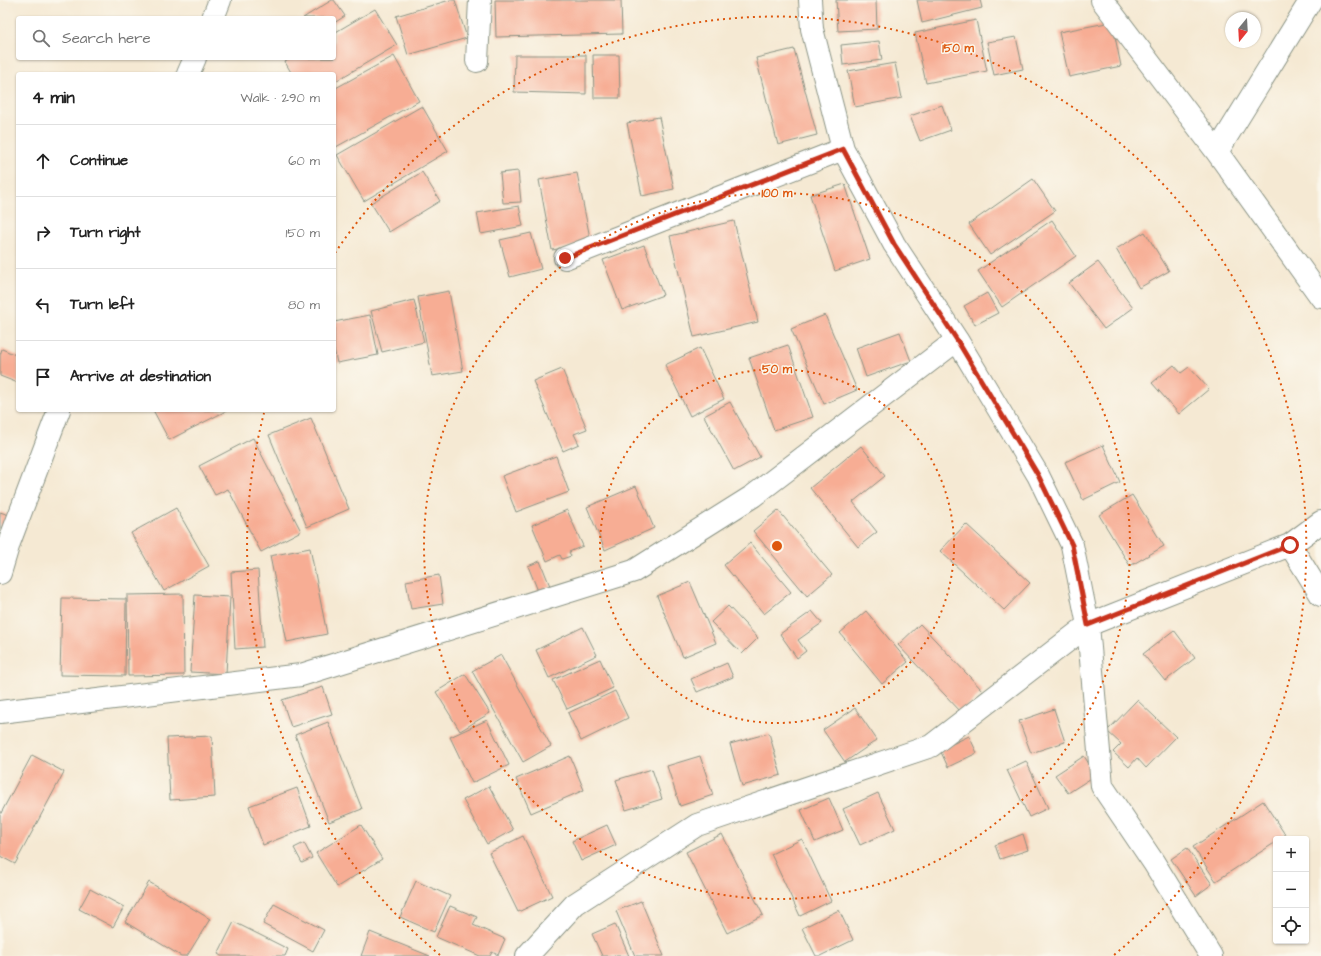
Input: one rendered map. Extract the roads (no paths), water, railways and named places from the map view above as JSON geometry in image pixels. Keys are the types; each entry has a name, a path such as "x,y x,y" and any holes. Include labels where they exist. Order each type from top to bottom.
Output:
{"street":[{"path":"477,62 480,0"},
{"path":"810,0 812,29 843,149 894,244 957,340 1038,475 1072,545 1088,625 1102,786 1154,863 1211,956"},
{"path":"1102,0 1217,152 1321,297"},
{"path":"1217,152 1311,0"},
{"path":"189,72 194,60"},
{"path":"565,258 843,149"},
{"path":"0,712 301,675 634,571 753,496 957,340"},
{"path":"0,572 5,543 58,412"},
{"path":"527,956 574,904 697,826 931,746 1088,625 1290,545 1321,522"},
{"path":"1290,545 1321,595"}]}
